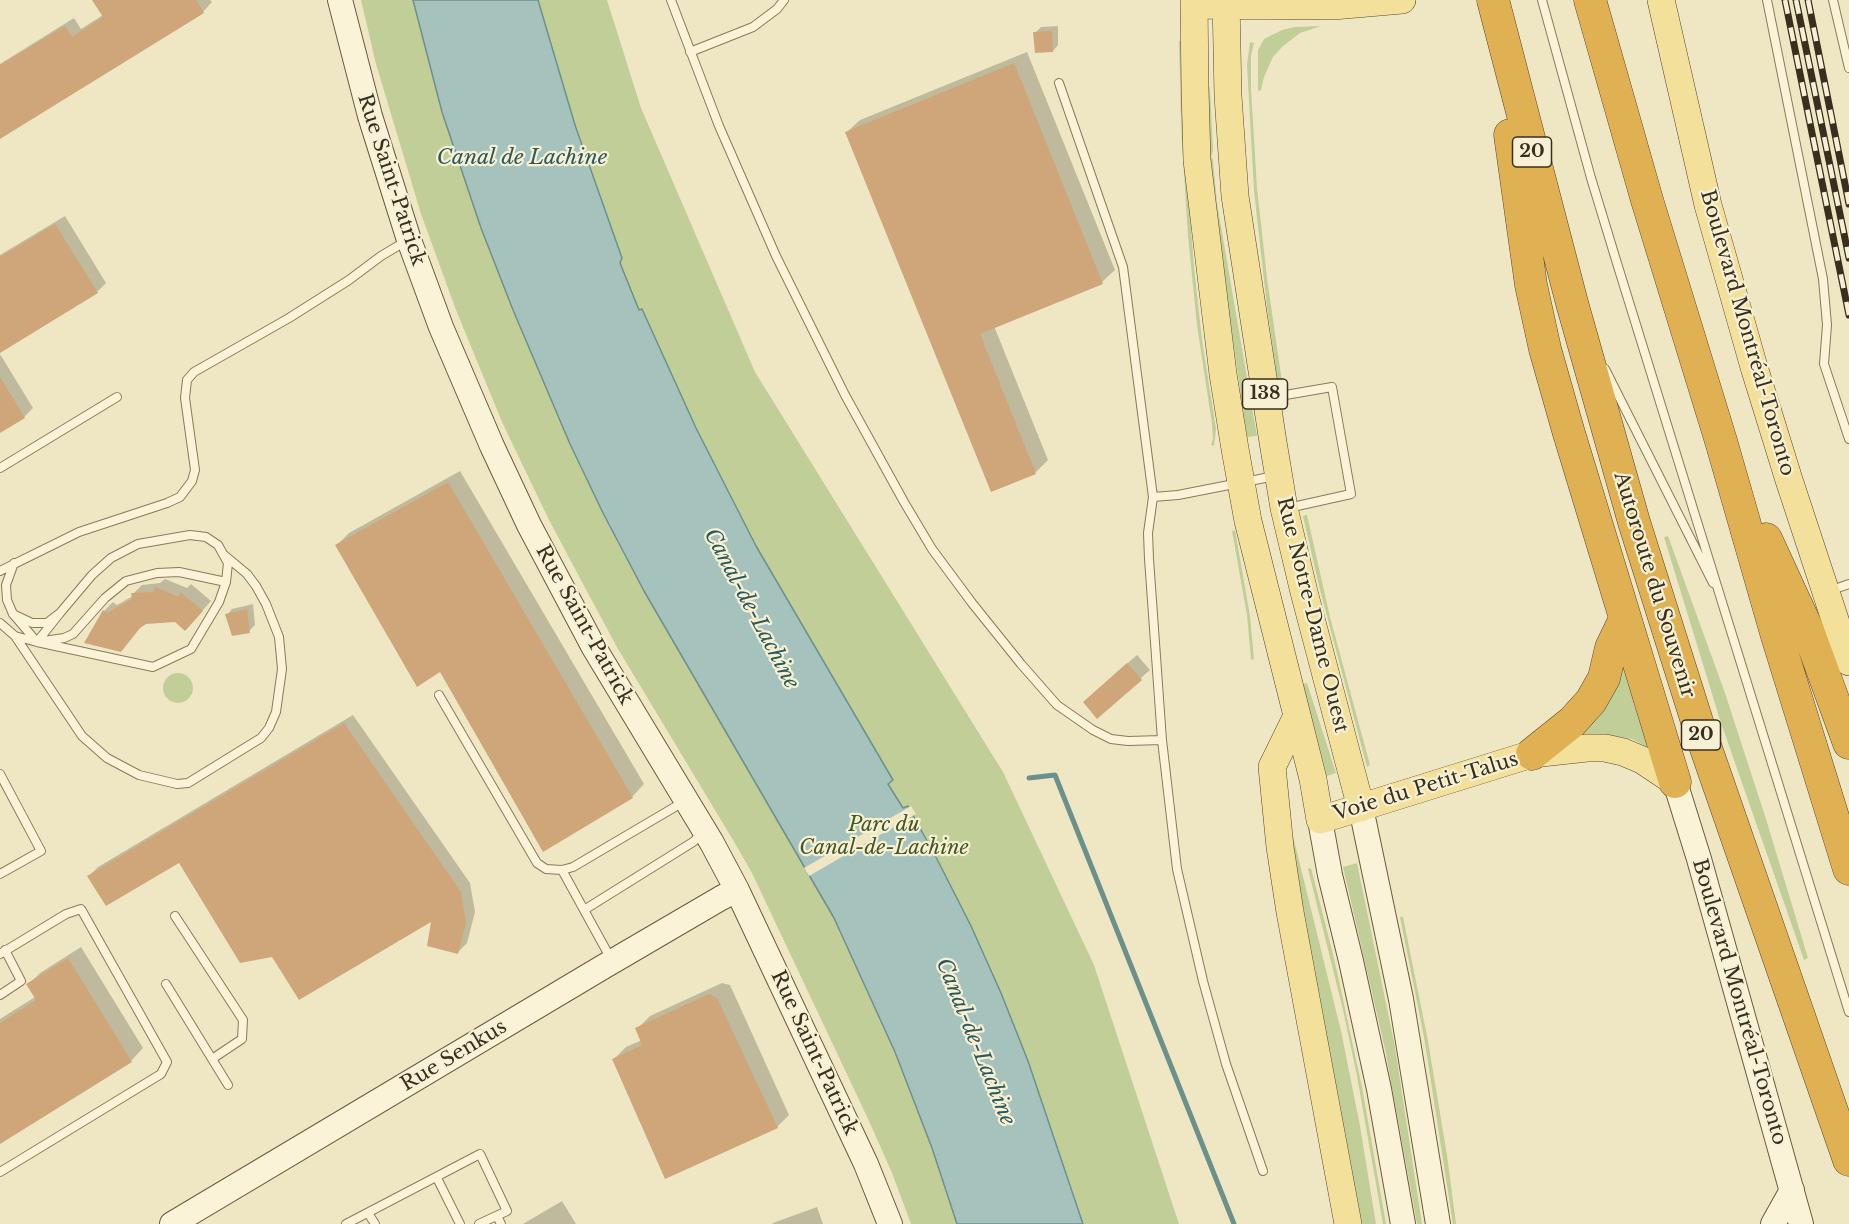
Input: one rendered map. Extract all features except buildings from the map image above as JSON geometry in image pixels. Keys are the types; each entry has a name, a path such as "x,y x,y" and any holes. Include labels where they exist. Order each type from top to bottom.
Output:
{"highway":[{"name":"Autoroute du Souvenir","path":"1492,0 1572,303 1634,522 1759,904 1804,1026 1849,1160"},
{"path":"1492,0 1535,304 1564,418 1675,782"},
{"path":"1590,0 1647,200 1849,869"},
{"path":"1721,441 1807,628 1849,743"},
{"path":"1532,754 1572,722 1591,701 1604,678 1611,648 1625,619"}],"main road":[{"name":"Rue Saint-Patrick","path":"340,0 370,116 409,240 463,380 529,525 598,654 705,832 737,890 862,1155 890,1224"},
{"path":"1192,2 1333,6 1402,0"},
{"name":"Boulevard Montréal-Toronto","path":"1661,0 1708,205 1754,366 1837,588 1849,662"},
{"name":"Rue Notre-Dame Ouest","path":"1192,2 1197,160 1223,374 1240,483 1315,788 1330,875 1379,1089 1403,1224"},
{"name":"Rue Notre-Dame Ouest","path":"1226,2 1228,96 1235,196 1278,475 1312,623 1361,808 1401,999 1438,1224"},
{"path":"1297,716 1272,767 1280,847 1348,1224"},
{"name":"Voie du Petit-Talus","path":"1320,820 1532,754 1587,748 1615,749 1642,760 1675,782"},
{"name":"Boulevard Montréal-Toronto","path":"1675,782 1702,869 1801,1224"},
{"name":"Rue Senkus","path":"171,1224 737,890"},
{"path":"1773,1224 1792,1190"}],"lane":[{"path":"671,0 729,151 776,256 845,395 932,549 1021,664 1057,705 1083,724 1111,739 1162,740"},
{"path":"690,52 753,27 777,9 784,0"},
{"path":"1542,0 1594,188 1849,1012"},
{"path":"1767,0 1823,279 1827,306 1824,364 1849,439"},
{"path":"1833,0 1849,68"},
{"path":"1059,83 1124,267 1153,497 1148,533 1162,740 1177,868 1203,981 1226,1064 1263,1171"},
{"path":"0,571 79,532 180,497 192,481 195,470 185,398 187,380 194,372 290,318 349,280 381,256 409,240"},
{"path":"1572,303 1593,344"},
{"path":"1603,364 1724,605"},
{"path":"1266,399 1332,387 1352,494 1284,508"},
{"path":"0,468 117,397"},
{"path":"1153,497 1178,495 1278,475"},
{"path":"15,636 37,642 153,667 191,649 219,602 226,582 228,563 218,545 206,537 190,535 138,544 111,558 92,575 37,642"},
{"path":"0,623 15,636 82,736 107,758 139,775 177,784 188,783 261,738 269,728 276,712 282,669 279,637 256,586 247,574 223,554"},
{"path":"14,563 6,585 7,600 13,614 37,642"},
{"path":"37,642 64,638 73,634 105,598 126,581 157,573 179,572 226,582"},
{"path":"13,614 32,623 41,624 47,623 60,613"},
{"path":"439,695 537,862 546,869 562,870 573,867 686,801"},
{"path":"0,774 41,850 0,874"},
{"path":"584,910 693,842 705,832"},
{"path":"562,870 612,962"},
{"path":"0,995 21,981 3,952 66,914 81,909 167,1062 161,1074 0,1172"},
{"path":"175,916 243,1020 242,1039 212,1059"},
{"path":"166,984 228,1085"},
{"path":"346,1224 480,1154 507,1211 499,1220 479,1224"},
{"path":"437,1178 460,1224"},
{"path":"368,1213 375,1224"}],"green space":[{"name":"Parc du Canal-de-Lachine","path":"361,0 607,0 641,108 755,372 1003,772 1094,965 1179,1224 911,1224 869,1121 752,873 618,649 548,518 502,422 456,310 421,214 376,64"},
{"path":"1321,26 1300,33 1282,47 1273,57 1261,90 1258,91 1258,50 1264,39 1282,30 1295,27"},
{"path":"1179,41 1182,41 1194,267 1202,340 1216,429 1214,446 1211,445 1212,424 1197,325 1188,236 1181,127"},
{"path":"1250,42 1254,43 1251,56 1251,89 1257,188 1282,382 1278,383 1254,191 1247,65"},
{"path":"1204,87 1210,87 1213,151 1211,157 1217,203 1257,436 1247,437 1210,183"},
{"path":"1307,515 1330,617 1370,765 1367,767 1319,586 1303,516"},
{"path":"1235,530 1250,616 1254,659 1251,660 1247,615 1232,531"},
{"path":"1668,536 1725,693 1766,819 1808,958 1804,960 1720,720 1664,537"},
{"path":"1622,654 1649,748 1632,739 1609,735 1579,737"},
{"path":"178,673 189,677 193,688 189,699 178,703 167,699 163,688 167,677"},
{"path":"1307,683 1336,773 1327,776 1303,684"},
{"path":"1293,836 1341,1031 1376,1224 1359,1224 1289,837"},
{"path":"1357,863 1395,1047 1422,1224 1417,1224 1385,1049 1343,867"},
{"path":"1311,868 1334,958 1362,1087 1386,1224 1383,1224 1343,1010 1308,869"},
{"path":"1400,917 1403,917 1428,1041 1456,1224 1453,1224 1424,1037"}],"water":[{"name":"Canal de Lachine","path":"413,0 538,0 575,125 622,258 620,263 639,310 642,309 696,428 756,546 893,780 888,784 903,808 908,806 971,926 1028,1061 1083,1224 957,1224 932,1148 895,1052 834,918 644,591 570,444 481,228 442,112"}],"pier":[{"path":"911,806 916,814 809,876 804,868"}],"waterway":[{"path":"1029,778 1055,775 1234,1224"}],"railway":[{"path":"1785,0 1849,315"},
{"path":"1796,0 1849,258"},
{"path":"1808,0 1849,204"}],"water label":[{"name":"Canal-de-Lachine","path":"751,609"},
{"name":"Canal-de-Lachine","path":"975,1042"}]}
